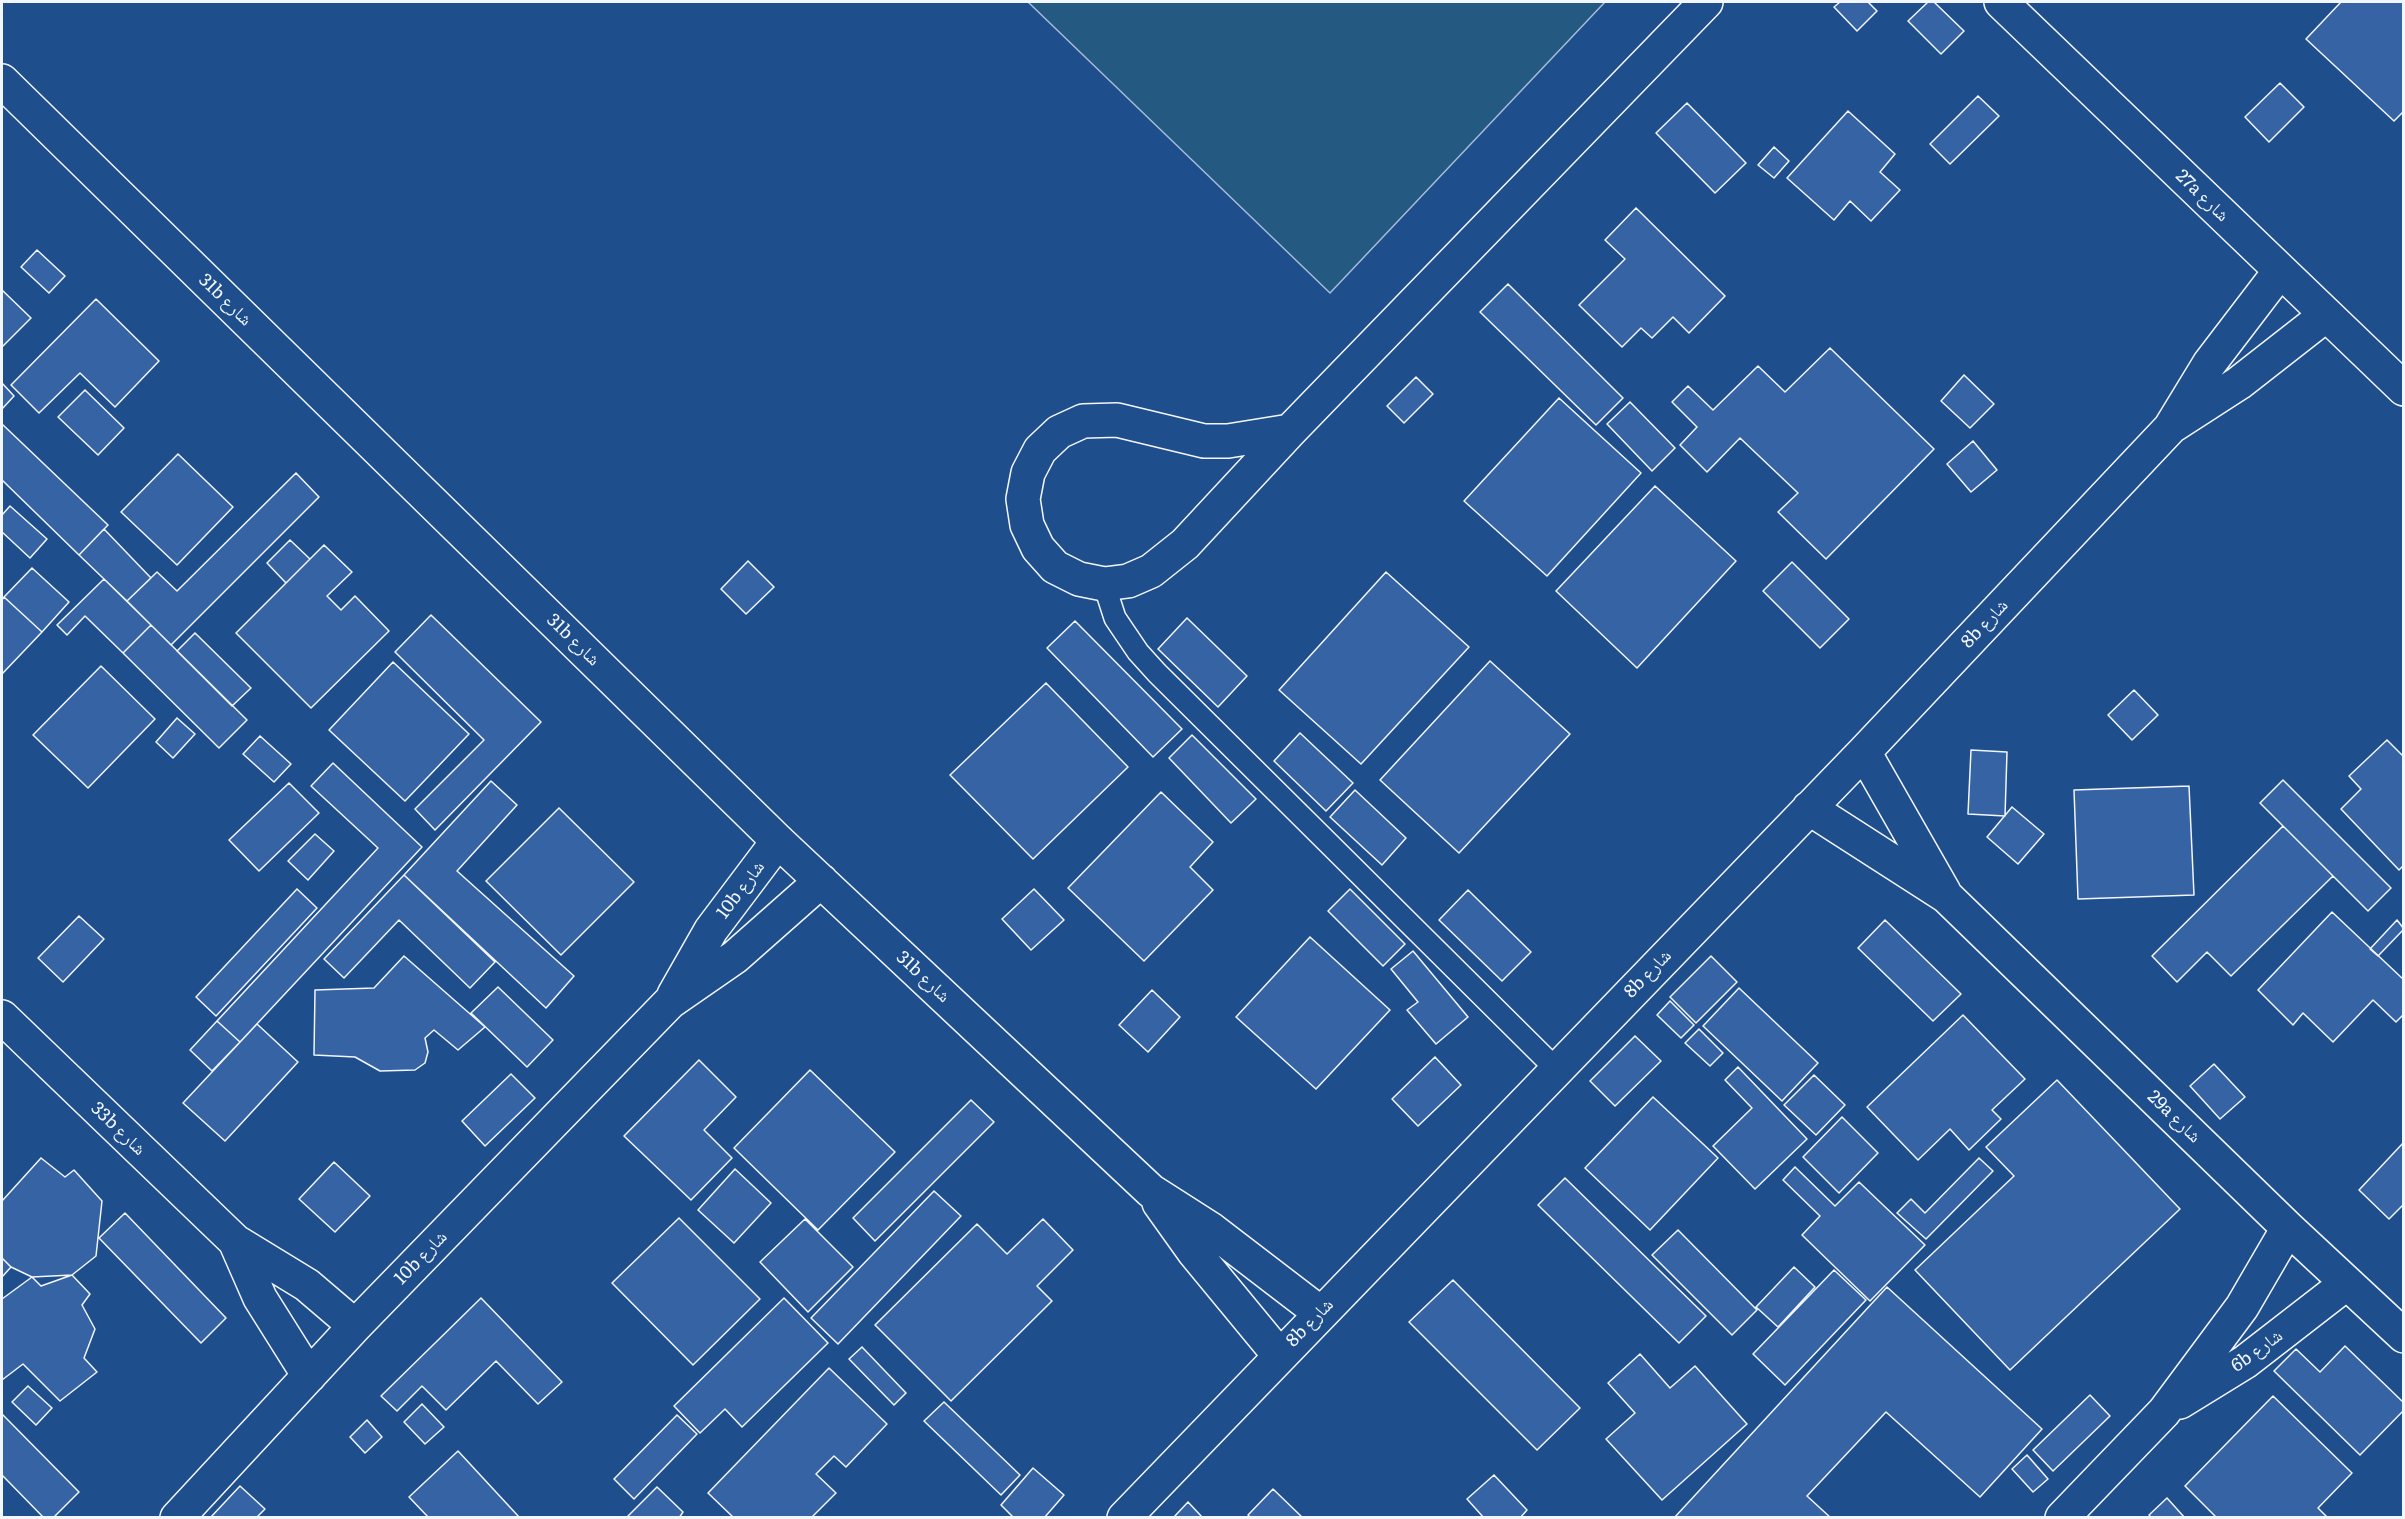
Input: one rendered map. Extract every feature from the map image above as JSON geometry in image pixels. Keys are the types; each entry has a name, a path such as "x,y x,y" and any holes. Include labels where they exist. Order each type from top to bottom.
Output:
{"street":[{"path":"1290,431 1228,441 1204,441 1117,420 1083,421 1059,432 1040,450 1028,473 1023,499 1027,525 1038,548 1055,567 1079,579 1104,584 1128,581 1151,571 1200,528 1290,431 1706,2"},
{"name":"27a شارع","path":"2001,2 2403,390"},
{"name":"31b شارع","path":"2,81 778,841 1151,1191 1212,1230 1319,1312"},
{"name":"8b شارع","path":"1124,1518 1319,1312 1864,752 2170,428 2209,364 2280,271"},
{"name":"8b شارع","path":"2170,428 2239,383 2326,315"},
{"name":"29a شارع","path":"1864,752 1946,896"},
{"name":"29a شارع","path":"1809,808 1946,896 2288,1228 2403,1336"},
{"name":"10b شارع","path":"670,1002 711,930 778,841"},
{"name":"10b شارع","path":"177,1518 355,1326 670,1002 735,957 821,881"},
{"name":"33b شارع","path":"2,1017 235,1241 307,1285 355,1326"},
{"name":"31b شارع","path":"1151,1191 1194,1252 1279,1355"},
{"name":"6b شارع","path":"2062,1518 2164,1412 2242,1307 2288,1228"},
{"name":"33b شارع","path":"235,1241 260,1298 309,1376"},
{"name":"6b شارع","path":"2164,1412 2245,1362 2347,1283"}],"lane":[{"path":"1104,584 1115,618 1126,637 1151,666 1556,1068"}],"shaded area":[{"path":"1028,2 1605,2 1330,293"}],"building":[{"path":"1840,2 1868,2 1877,11 1857,31 1834,7"},
{"path":"1928,2 1934,2 1964,31 1941,54 1908,21"},
{"path":"2341,2 2404,2 2404,111 2394,121 2306,39"},
{"path":"2280,83 2304,107 2269,142 2245,117"},
{"path":"1978,96 1999,116 1950,164 1930,144"},
{"path":"1687,103 1746,163 1715,193 1656,133"},
{"path":"1848,111 1895,154 1880,172 1900,190 1871,221 1850,201 1834,220 1787,178"},
{"path":"1774,147 1789,161 1774,178 1758,165"},
{"path":"1636,208 1725,296 1689,333 1673,317 1652,338 1641,328 1622,347 1579,305 1625,259 1605,240"},
{"path":"37,250 65,276 49,293 21,267"},
{"path":"1508,284 1623,398 1596,425 1480,312"},
{"path":"2,290 31,318 2,347"},
{"path":"96,299 159,361 115,407 80,373 39,413 11,385"},
{"path":"1830,348 1934,449 1826,559 1778,512 1798,493 1740,438 1707,472 1680,445 1697,427 1672,402 1688,386 1713,410 1758,366 1785,392"},
{"path":"1964,375 1994,404 1970,428 1941,401"},
{"path":"1416,377 1433,394 1404,423 1387,406"},
{"path":"2,383 14,396 2,409"},
{"path":"85,390 124,428 98,455 58,417"},
{"path":"1559,398 1641,473 1547,576 1464,501"},
{"path":"1630,402 1675,448 1652,471 1607,424"},
{"path":"2,424 108,525 79,555 2,480"},
{"path":"1973,441 1997,470 1971,492 1947,464"},
{"path":"178,454 233,507 177,565 121,512"},
{"path":"296,473 319,497 171,645 127,601 157,572 177,591"},
{"path":"1655,486 1736,561 1637,668 1556,591"},
{"path":"10,506 47,539 30,558 2,532 2,515"},
{"path":"104,529 151,578 127,601 79,555"},
{"path":"290,540 310,559 286,583 267,563"},
{"path":"324,545 352,572 327,596 341,610 355,596 389,631 311,708 236,633"},
{"path":"748,561 774,587 746,614 721,589"},
{"path":"1792,562 1849,619 1820,648 1763,591"},
{"path":"32,568 69,602 42,632 4,597"},
{"path":"1386,572 1469,647 1361,764 1279,690"},
{"path":"104,579 151,625 123,653 85,616 67,635 57,625"},
{"path":"4,597 42,632 2,674 2,600"},
{"path":"431,615 541,722 435,830 415,809 484,740 395,652"},
{"path":"1187,618 1247,676 1218,707 1158,649"},
{"path":"1075,621 1182,729 1153,757 1047,648"},
{"path":"151,625 247,720 219,748 123,653"},
{"path":"195,633 251,688 232,706 177,651"},
{"path":"1490,661 1570,734 1459,853 1380,780"},
{"path":"393,662 469,734 405,801 329,730"},
{"path":"101,666 155,719 88,788 33,735"},
{"path":"1046,683 1128,767 1033,859 950,775"},
{"path":"2134,690 2158,715 2132,740 2108,715"},
{"path":"177,718 195,734 173,758 156,742"},
{"path":"1300,733 1353,783 1326,811 1274,761"},
{"path":"1192,735 1256,799 1231,823 1169,758"},
{"path":"260,736 291,764 274,782 243,754"},
{"path":"2387,740 2404,757 2404,865 2399,870 2341,809 2361,789 2349,776"},
{"path":"1971,750 2007,752 2005,816 1968,814"},
{"path":"333,763 422,847 240,1042 217,1021 378,848 311,786"},
{"path":"2283,780 2391,888 2368,911 2260,803"},
{"path":"491,781 517,805 457,871 574,976 546,1008 404,875"},
{"path":"289,783 319,813 259,871 229,840"},
{"path":"2189,786 2194,895 2078,899 2074,790"},
{"path":"1355,790 1406,838 1382,865 1330,817"},
{"path":"1161,792 1213,842 1190,867 1213,890 1144,961 1068,888"},
{"path":"2012,807 2044,834 2018,864 1987,837"},
{"path":"559,808 634,882 561,955 486,881"},
{"path":"2283,826 2333,876 2231,976 2207,952 2177,982 2152,956"},
{"path":"315,834 334,851 308,880 288,861"},
{"path":"404,875 495,962 470,988 399,920 344,978 324,959"},
{"path":"297,889 317,908 216,1016 196,997"},
{"path":"1034,889 1064,920 1031,950 1002,919"},
{"path":"1350,889 1405,944 1383,966 1328,911"},
{"path":"1468,890 1531,952 1502,981 1439,920"},
{"path":"2332,912 2404,980 2404,1014 2396,1022 2373,1000 2333,1042 2303,1013 2293,1025 2258,990"},
{"path":"79,916 104,939 63,982 38,958"},
{"path":"1885,920 1961,994 1933,1021 1858,948"},
{"path":"2397,920 2404,929 2378,956 2370,949"},
{"path":"1310,937 1390,1010 1316,1089 1236,1017"},
{"path":"1413,951 1468,1017 1436,1044 1407,1010 1418,1002 1391,969"},
{"path":"404,956 485,1027 458,1050 434,1030 425,1038 428,1052 425,1063 415,1070 380,1071 355,1057 314,1055 315,990 374,988"},
{"path":"1711,956 1737,982 1696,1023 1670,997"},
{"path":"498,987 553,1040 527,1067 471,1013"},
{"path":"1739,988 1818,1063 1782,1101 1703,1026"},
{"path":"1152,990 1180,1017 1148,1052 1119,1025"},
{"path":"1670,1001 1694,1025 1681,1038 1657,1015"},
{"path":"1963,1015 2025,1079 1992,1110 2001,1119 1969,1150 1950,1129 1918,1160 1867,1107"},
{"path":"217,1021 240,1042 212,1071 190,1050"},
{"path":"257,1024 298,1062 225,1141 183,1103"},
{"path":"1699,1029 1723,1053 1710,1066 1685,1043"},
{"path":"1635,1036 1661,1061 1615,1106 1590,1081"},
{"path":"1435,1057 1461,1085 1418,1126 1392,1099"},
{"path":"699,1060 736,1097 704,1130 732,1158 691,1200 624,1136"},
{"path":"2214,1064 2245,1097 2220,1119 2190,1086"},
{"path":"1738,1067 1807,1139 1755,1189 1713,1146 1752,1108 1725,1080"},
{"path":"810,1070 895,1152 818,1230 734,1148"},
{"path":"511,1074 535,1098 485,1146 462,1121"},
{"path":"1814,1075 1845,1105 1816,1135 1784,1105"},
{"path":"2057,1080 2180,1209 2010,1370 1915,1270 2014,1176 1986,1147"},
{"path":"1653,1097 1718,1158 1650,1230 1585,1168"},
{"path":"971,1100 994,1122 875,1241 853,1218"},
{"path":"1842,1117 1878,1153 1839,1193 1803,1157"},
{"path":"2404,1142 2404,1204 2389,1219 2359,1190"},
{"path":"41,1158 65,1177 74,1170 102,1201 96,1256 72,1275 32,1277 11,1267 2,1258 2,1201"},
{"path":"1979,1158 1993,1171 1926,1239 1897,1213 1911,1199 1925,1213"},
{"path":"334,1162 370,1196 335,1232 299,1199"},
{"path":"1795,1167 1835,1206 1859,1182 1925,1245 1870,1301 1802,1235 1820,1216 1783,1180"},
{"path":"735,1169 771,1203 734,1243 698,1210"},
{"path":"1565,1178 1706,1316 1679,1343 1538,1205"},
{"path":"934,1191 961,1216 838,1344 811,1318"},
{"path":"125,1213 226,1318 201,1343 99,1238"},
{"path":"679,1218 760,1299 693,1365 612,1283"},
{"path":"805,1219 853,1267 808,1312 760,1262"},
{"path":"1043,1219 1073,1250 1037,1286 1052,1301 951,1401 875,1325 977,1224 1007,1254"},
{"path":"1678,1230 1757,1310 1732,1335 1652,1255"},
{"path":"2,1258 11,1267 2,1277"},
{"path":"1794,1267 1815,1287 1778,1327 1756,1307"},
{"path":"1834,1270 1866,1300 1785,1385 1753,1354"},
{"path":"72,1275 90,1294 82,1305 95,1329 84,1358 97,1372 60,1401 23,1364 2,1380 2,1299 32,1277 41,1286"},
{"path":"1453,1280 1580,1408 1537,1450 1409,1322"},
{"path":"1887,1287 2042,1429 1980,1497 1886,1412 1807,1496 1831,1518 1674,1518"},
{"path":"481,1298 562,1382 538,1404 496,1361 446,1410 422,1386 397,1411 381,1396"},
{"path":"784,1298 828,1343 742,1427 725,1409 700,1433 674,1406"},
{"path":"2345,1346 2404,1403 2404,1410 2360,1455 2274,1371 2296,1349 2320,1372"},
{"path":"862,1347 906,1393 894,1405 849,1359"},
{"path":"1640,1354 1670,1388 1695,1366 1747,1424 1662,1500 1606,1439 1635,1413 1608,1383"},
{"path":"829,1368 887,1424 846,1467 834,1456 816,1474 836,1493 811,1518 734,1518 708,1493"},
{"path":"28,1386 52,1408 36,1425 12,1402"},
{"path":"2090,1395 2110,1416 2053,1471 2033,1450"},
{"path":"2273,1396 2352,1473 2318,1508 2328,1518 2217,1518 2185,1486"},
{"path":"944,1402 1020,1475 1001,1495 924,1421"},
{"path":"422,1404 444,1427 425,1444 404,1422"},
{"path":"2,1414 79,1492 53,1518 44,1518 2,1475"},
{"path":"677,1415 697,1434 634,1499 614,1479"},
{"path":"367,1420 382,1437 365,1453 350,1437"},
{"path":"458,1451 520,1518 429,1518 409,1497"},
{"path":"2027,1455 2048,1479 2033,1492 2012,1469"},
{"path":"1033,1468 1064,1495 1044,1518 1014,1518 1001,1505"},
{"path":"1494,1475 1527,1510 1520,1518 1484,1518 1467,1499"},
{"path":"240,1486 265,1509 256,1518 210,1518"},
{"path":"657,1487 683,1512 679,1518 626,1518"},
{"path":"1273,1489 1303,1518 1251,1518 1248,1515"},
{"path":"2167,1498 2185,1518 2152,1518 2149,1515"},
{"path":"1188,1502 1203,1518 1173,1518"}]}
